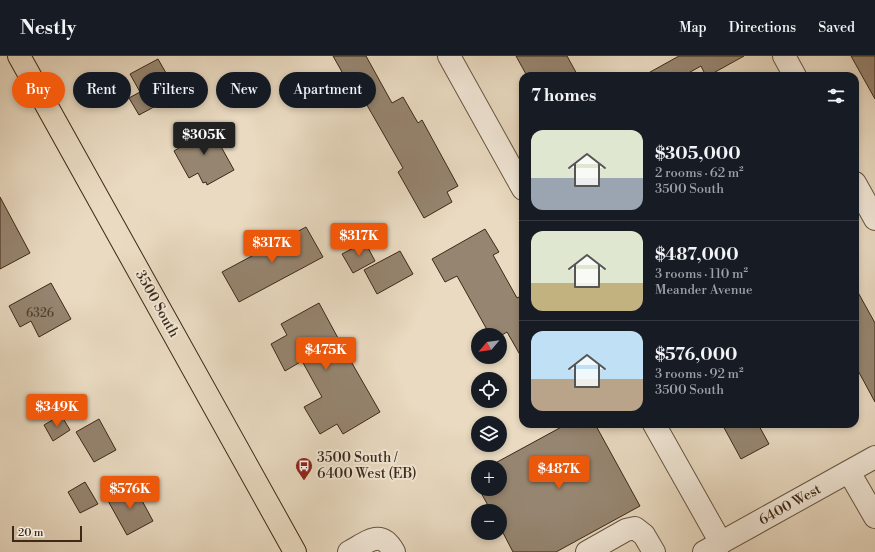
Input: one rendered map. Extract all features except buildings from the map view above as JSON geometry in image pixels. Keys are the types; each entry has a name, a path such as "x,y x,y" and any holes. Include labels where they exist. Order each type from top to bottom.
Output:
{"main road":[{"name":"3500 South","path":"19,56 295,552"}],"street":[{"path":"449,56 519,181"},
{"path":"784,56 793,72"},
{"path":"859,190 875,219"},
{"path":"656,428 713,547"},
{"name":"6400 West","path":"713,547 875,457"},
{"path":"849,472 875,517"},
{"path":"587,552 626,530 635,528 644,535 654,552"},
{"path":"349,552 373,539 384,539 390,544 394,552"}],"place":[{"name":"3500 South / 6400 West (EB)","path":"304,481"}]}
